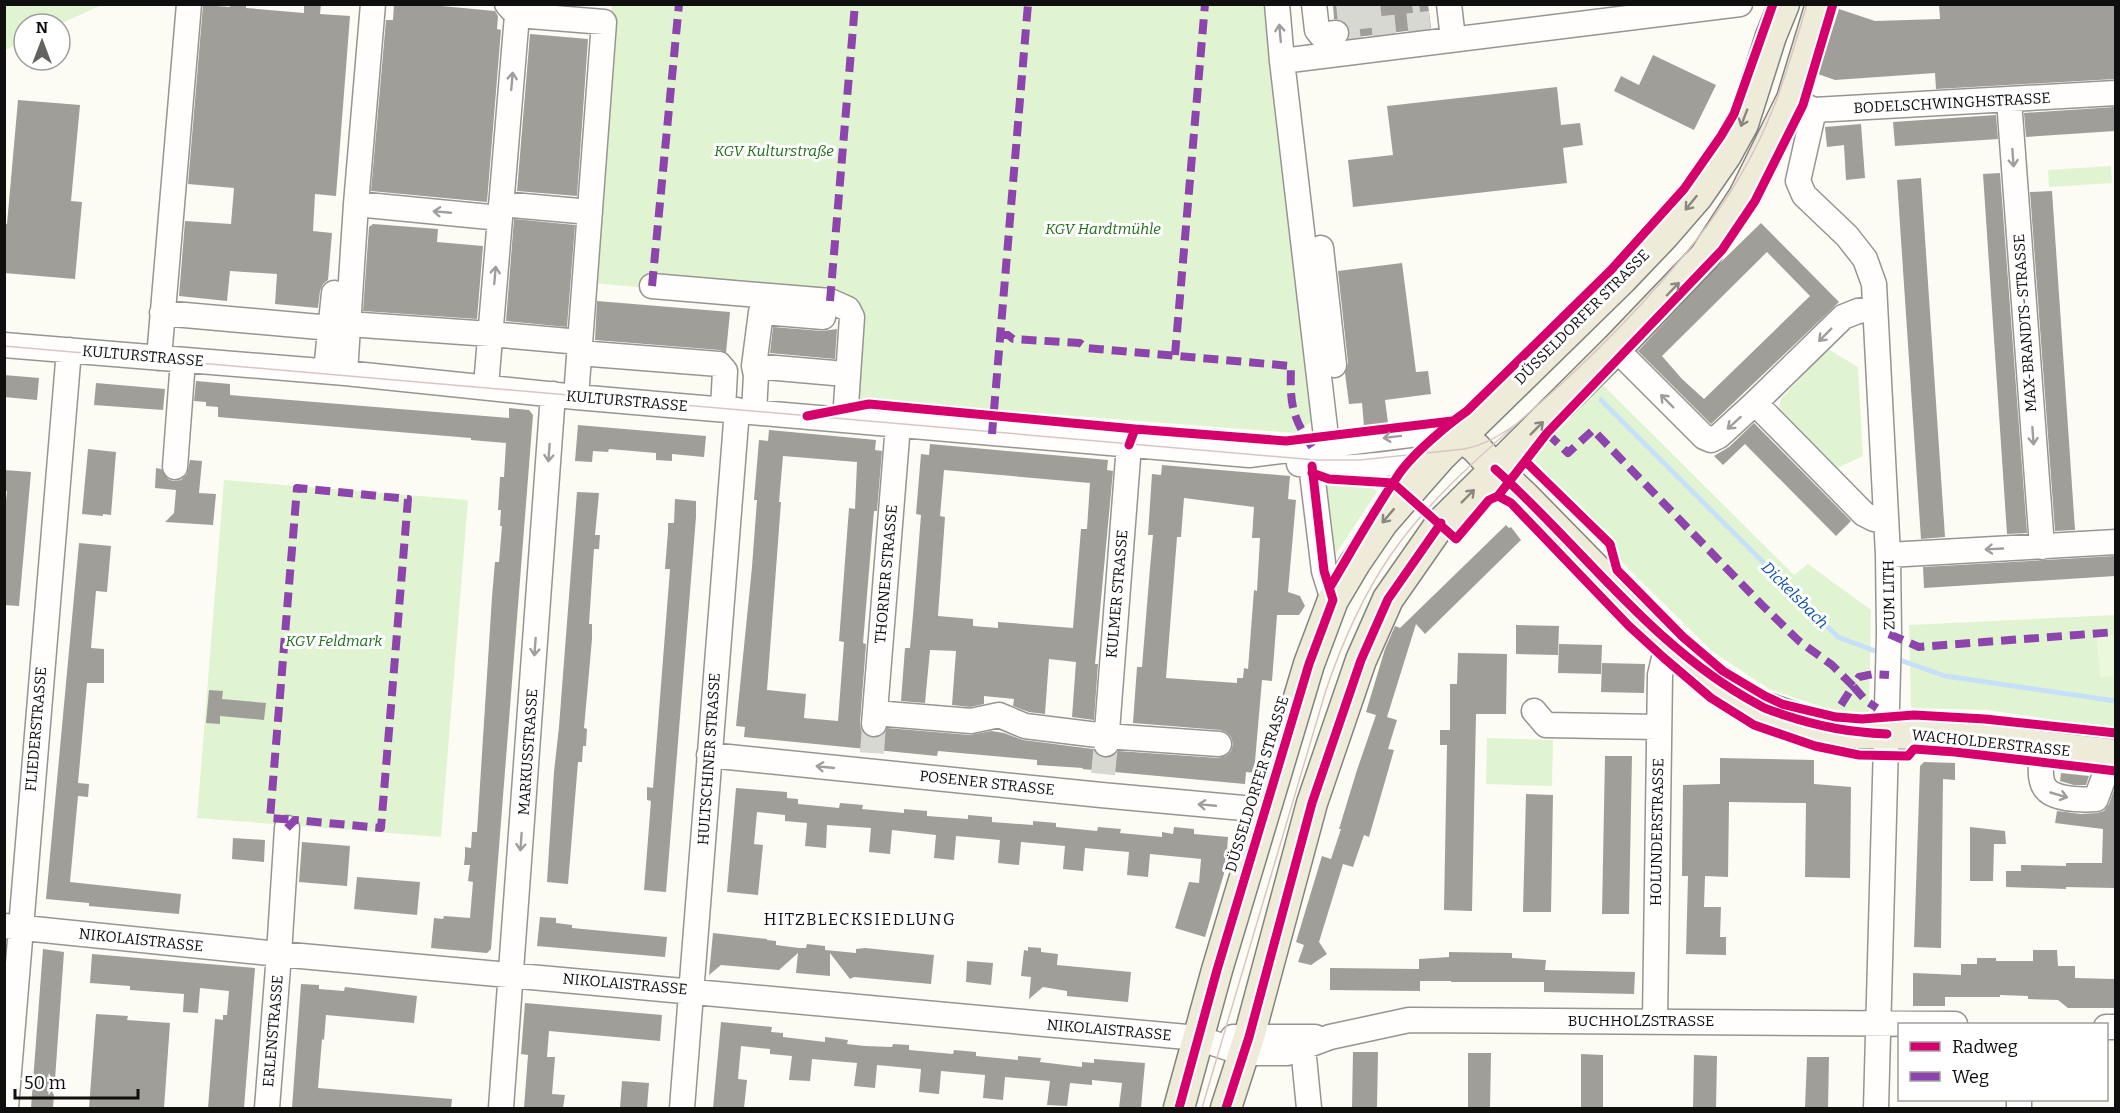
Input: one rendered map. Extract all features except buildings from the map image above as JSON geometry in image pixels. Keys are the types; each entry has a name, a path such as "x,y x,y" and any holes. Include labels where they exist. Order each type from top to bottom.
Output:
{"main road":[{"path":"1226,1108 1246,1045 1312,803 1360,660 1388,599 1433,532 1616,349 1705,255 1744,196 1805,113 1806,54 1821,4"},
{"path":"1782,12 1776,60 1780,65 1794,66 1806,54"},
{"name":"DÜSSELDORFER STRASSE","path":"1179,1108 1309,664 1334,600 1355,563 1383,522 1440,457 1622,279 1696,197 1726,155 1743,124 1782,12"},
{"name":"WACHOLDERSTRASSE","path":"1462,437 1476,448 1673,648 1706,673 1761,706 1819,726 1858,733 1933,734 2114,755"},
{"name":"WACHOLDERSTRASSE","path":"1440,457 1464,459 1495,469"}],"street":[{"path":"159,358 189,4"},
{"path":"336,372 359,15 357,4"},
{"path":"339,326 356,204 373,4"},
{"path":"1277,4 1326,456"},
{"path":"1314,4 1317,30 1321,35 1336,33"},
{"path":"1282,61 1446,22 1740,4"},
{"path":"486,386 501,211 512,10 596,13"},
{"name":"MARKUSSTRASSE","path":"501,1108 565,395 579,348 604,22 596,13"},
{"name":"BODELSCHWINGHSTRASSE","path":"1805,113 2115,93"},
{"name":"MAX-BRANDTS-STRASSE","path":"2009,100 2042,547"},
{"name":"ZUM LITH","path":"1805,113 1798,181 1804,195 1847,236 1865,259 1874,284 1890,634 1876,1108"},
{"path":"356,204 501,211 590,212"},
{"path":"1321,248 1326,456 1324,571 1334,600"},
{"path":"652,286 830,301 848,309 852,317 845,420"},
{"path":"1616,349 1704,437 1711,440 1719,436 1755,404 1843,317 1858,311 1875,309"},
{"path":"738,410 756,375 754,366 761,312 835,318"},
{"path":"162,313 490,334 579,348 719,364 725,371 738,410"},
{"name":"KULTURSTRASSE","path":"4,345 336,372 565,395 1255,455 1326,456 1442,431 1462,437"},
{"name":"FLIEDERSTRASSE","path":"6,1108 12,927 69,350"},
{"path":"175,467 183,360"},
{"path":"754,366 834,373"},
{"path":"1755,404 1864,514 1874,519 1886,520"},
{"name":"HULTSCHINER STRASSE","path":"682,1108 738,410"},
{"name":"THORNER STRASSE","path":"898,424 875,718 971,721 999,715 1024,726 1106,740"},
{"name":"KULMER STRASSE","path":"1106,740 1129,445"},
{"name":"KULTURSTRASSE","path":"1326,456 1356,468 1440,457"},
{"path":"1888,555 2115,542"},
{"name":"HOLUNDERSTRASSE","path":"1655,1021 1660,675 1664,658 1673,648"},
{"path":"1534,711 1546,724 1658,727"},
{"path":"1106,740 1219,744"},
{"path":"2044,747 2042,781 2045,789 2054,795 2085,800 2096,799 2114,755"},
{"name":"POSENER STRASSE","path":"709,755 871,762 1102,785 1265,810"},
{"name":"ERLENSTRASSE","path":"267,1108 287,828"},
{"name":"NIKOLAISTRASSE","path":"12,927 279,954 1198,1038 1246,1045"},
{"name":"BUCHHOLZSTRASSE","path":"1246,1045 1287,1053 1303,1042 1409,1020 1898,1023"},
{"path":"1303,1042 1309,1108"}],"green space":[{"path":"5,4 102,5 72,19 72,12 12,12 12,47 5,50"},
{"name":"KGV Hardtmühle","path":"612,5 1266,5 1314,420 1295,433 842,398 845,314 741,296 591,283"},
{"path":"2111,166 2112,183 2049,187 2048,170"},
{"path":"1828,349 1858,367 1863,456 1835,469 1778,413 1781,399"},
{"path":"1603,385 1794,575 1808,564 1871,610 1869,713 1828,709 1769,689 1712,651 1537,479 1533,453"},
{"name":"KGV Feldmark","path":"224,480 468,500 441,837 197,818"},
{"path":"1327,485 1370,485 1377,492 1331,561 1323,491"},
{"path":"2115,615 2115,729 1987,710 1911,708 1909,625"},
{"path":"2115,635 2115,676 2100,677 2097,637"},
{"path":"1487,738 1553,740 1552,786 1486,784"}],"waterway":[{"name":"Dickelsbach","path":"1601,400 1838,637 1883,654"},
{"name":"Dickelsbach","path":"1894,658 1945,676 2116,701"}],"tunnel":[{"path":"1348,4 1351,31"},
{"path":"1368,4 1371,29"},
{"path":"1412,5 1419,4"},
{"path":"1336,33 1430,23"},
{"path":"872,753 874,724"},
{"path":"1103,774 1106,744"}],"tram line":[{"path":"1202,1108 1326,690 1346,638 1370,588 1408,532 1448,487 1612,335 1678,263 1705,228 1729,195 1759,141 1784,80 1807,4"},
{"path":"4,346 1316,460 1360,460 1464,449 1491,440 1515,425"}],"marked path":[{"path":"652,286 679,4"},
{"path":"830,301 855,4"},
{"path":"992,434 1028,4"},
{"path":"1175,355 1205,4"},
{"path":"1000,334 1008,335 1013,339 1080,343 1087,348 1291,366 1293,408 1312,447"},
{"path":"1547,433 1568,453 1593,430 1762,605 1799,641 1832,665 1853,686 1859,677 1873,674 1889,675"},
{"path":"287,828 295,820 381,828 408,499 297,488 270,818 295,820"},
{"path":"1889,634 1919,647 2116,632"},
{"path":"1841,705 1853,686 1866,701 1877,708"}],"cycle path":[{"path":"1330,587 1397,477 1411,460 1439,432 1467,411 1611,270 1684,189 1734,114 1773,4"},
{"path":"1312,473 1329,479 1393,483 1456,539 1489,500 1498,496 1547,433 1722,250 1755,201 1803,105 1833,4"},
{"path":"807,416 869,404 1135,429"},
{"path":"1129,445 1135,429 1286,441 1452,421"},
{"path":"1526,462 1610,544 1617,570 1683,637 1723,671 1782,704 1836,717 1862,719 1914,715 1985,719 2116,733"},
{"path":"1179,1108 1217,970 1309,664 1333,600 1324,571 1312,466"},
{"path":"1495,469 1652,627 1685,656 1721,682 1762,707 1784,715 1835,728 1887,734"},
{"path":"1498,496 1511,503 1629,626 1664,658 1711,698 1754,725 1815,746 1859,755 1908,756 1914,749 2116,771"},
{"path":"1226,1108 1249,1037 1312,803 1361,660 1388,599 1441,523"}],"district":[{"name":"HITZBLECKSIEDLUNG","path":"860,919"}],"park label":[{"name":"KGV Kulturstraße","path":"774,151"}]}
